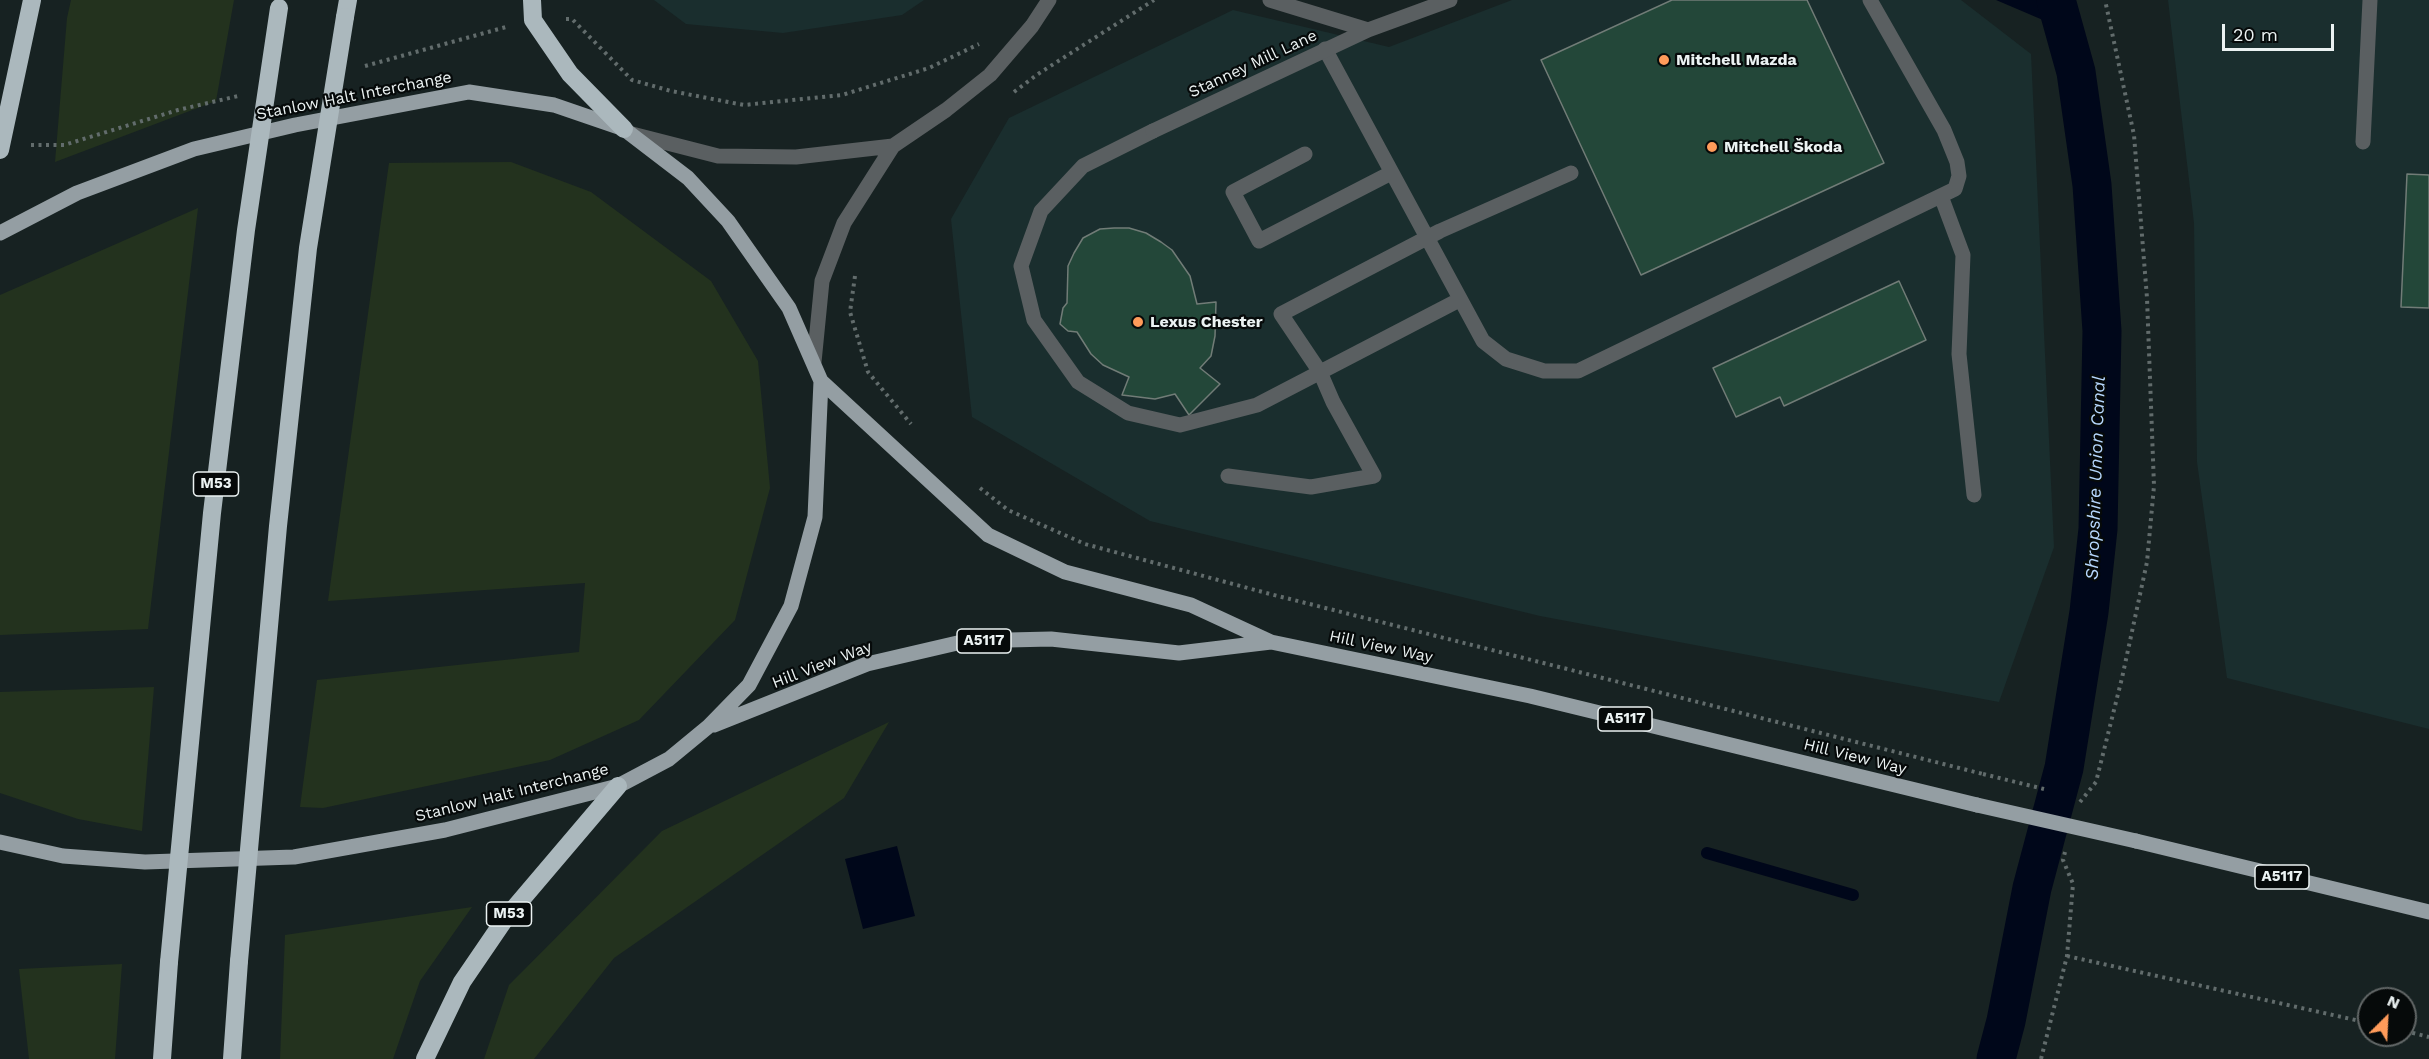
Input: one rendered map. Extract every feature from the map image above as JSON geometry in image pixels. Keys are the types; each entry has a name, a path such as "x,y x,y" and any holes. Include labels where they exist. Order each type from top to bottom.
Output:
{"highway":[{"path":"0,150 32,0"},
{"path":"532,0 533,20 570,75 628,132"},
{"name":"M53","path":"162,1059 169,962 213,501 246,230 280,4"},
{"path":"232,1059 278,526 306,259 346,8"},
{"name":"M53","path":"424,1059 462,982 505,919 618,786"}],"main road":[{"name":"Stanlow Halt Interchange","path":"0,233 76,193 194,149 295,124 469,93 554,105 628,132 688,178 728,221 789,308 821,381 815,517 791,606 749,685 709,726 669,759 618,786 445,830 294,857 145,862 63,856 0,842"},
{"name":"Hill View Way","path":"821,381 988,535 1065,572 1191,605 1272,642 1530,696 2429,912"},
{"name":"Hill View Way","path":"709,726 867,664 966,641 1051,639 1179,653 1272,642"}],"street":[{"path":"814,362 822,281 844,222 893,146 946,110 990,75 1032,26 1049,0"},
{"name":"Stanney Mill Lane","path":"1270,0 1368,30"},
{"name":"Stanney Mill Lane","path":"1450,0 1368,30 1083,166 1041,211 1021,266 1034,320 1078,382 1128,413 1180,425 1257,405 1459,300"},
{"path":"1325,50 1482,341 1506,358 1544,371 1578,371 1954,189 1959,176 1957,162 1944,130 1870,0"},
{"path":"2363,142 2370,0"},
{"path":"628,132 717,156 796,157 893,146"},
{"path":"1305,154 1233,192 1259,241 1391,173"},
{"path":"1228,476 1311,487 1374,476 1333,402 1320,372 1281,314 1426,238 1571,172"},
{"path":"1941,196 1963,255 1959,354 1974,495"}],"path":[{"path":"2078,809 2080,798 2096,782 2122,678 2147,562 2154,486 2147,298 2134,135 2104,0"},
{"path":"2041,1059 2067,956 2073,884 2063,860 2066,849"},
{"path":"2067,956 2357,1020"}],"shaded area":[{"path":"654,0 924,0 902,15 783,33 686,24"},
{"path":"1512,0 1961,0 2031,54 2054,547 1999,702 1540,616 1150,521 972,417 951,219 1009,118 1233,10 1389,47"},
{"path":"1996,0 2056,0 2064,29"},
{"path":"2168,0 2429,0 2429,729 2227,678 2197,462 2194,223"},
{"path":"897,846 915,916 863,929 845,859"}],"green space":[{"path":"71,0 234,0 216,101 55,162 67,18"},
{"path":"511,162 591,192 711,281 758,361 770,488 735,620 639,720 550,760 323,808 300,807 317,680 579,652 585,583 328,601 389,163"},
{"path":"198,208 148,629 0,635 0,295"},
{"path":"154,687 142,831 78,819 0,793 0,692"},
{"path":"889,722 844,798 614,958 534,1059 484,1059 509,985 662,831"},
{"path":"472,907 420,981 393,1059 280,1059 285,935"},
{"path":"122,964 115,1059 29,1059 19,969"}],"building":[{"path":"1672,0 1807,0 1884,163 1641,275 1541,60"},
{"path":"2407,174 2429,175 2429,308 2401,307"},
{"name":"Lexus Chester","path":"1129,228 1146,233 1161,242 1172,250 1190,276 1197,304 1216,302 1215,336 1211,356 1200,368 1220,384 1189,415 1175,394 1155,399 1122,395 1129,377 1103,365 1091,354 1077,332 1068,331 1060,324 1063,308 1067,303 1068,266 1074,253 1083,238 1100,229"},
{"path":"1899,281 1926,340 1784,406 1780,397 1736,417 1713,368"}],"waterway":[{"name":"Shropshire Union Canal","path":"1996,1059 2006,1021 2032,888 2064,768 2089,612 2098,529 2102,331 2092,185 2076,72 2056,0"},
{"path":"1707,853 1853,895"}],"place":[{"name":"Mitchell Mazda","path":"1664,60"},
{"name":"Mitchell Škoda","path":"1712,147"},
{"name":"Lexus Chester","path":"1138,322"}]}
